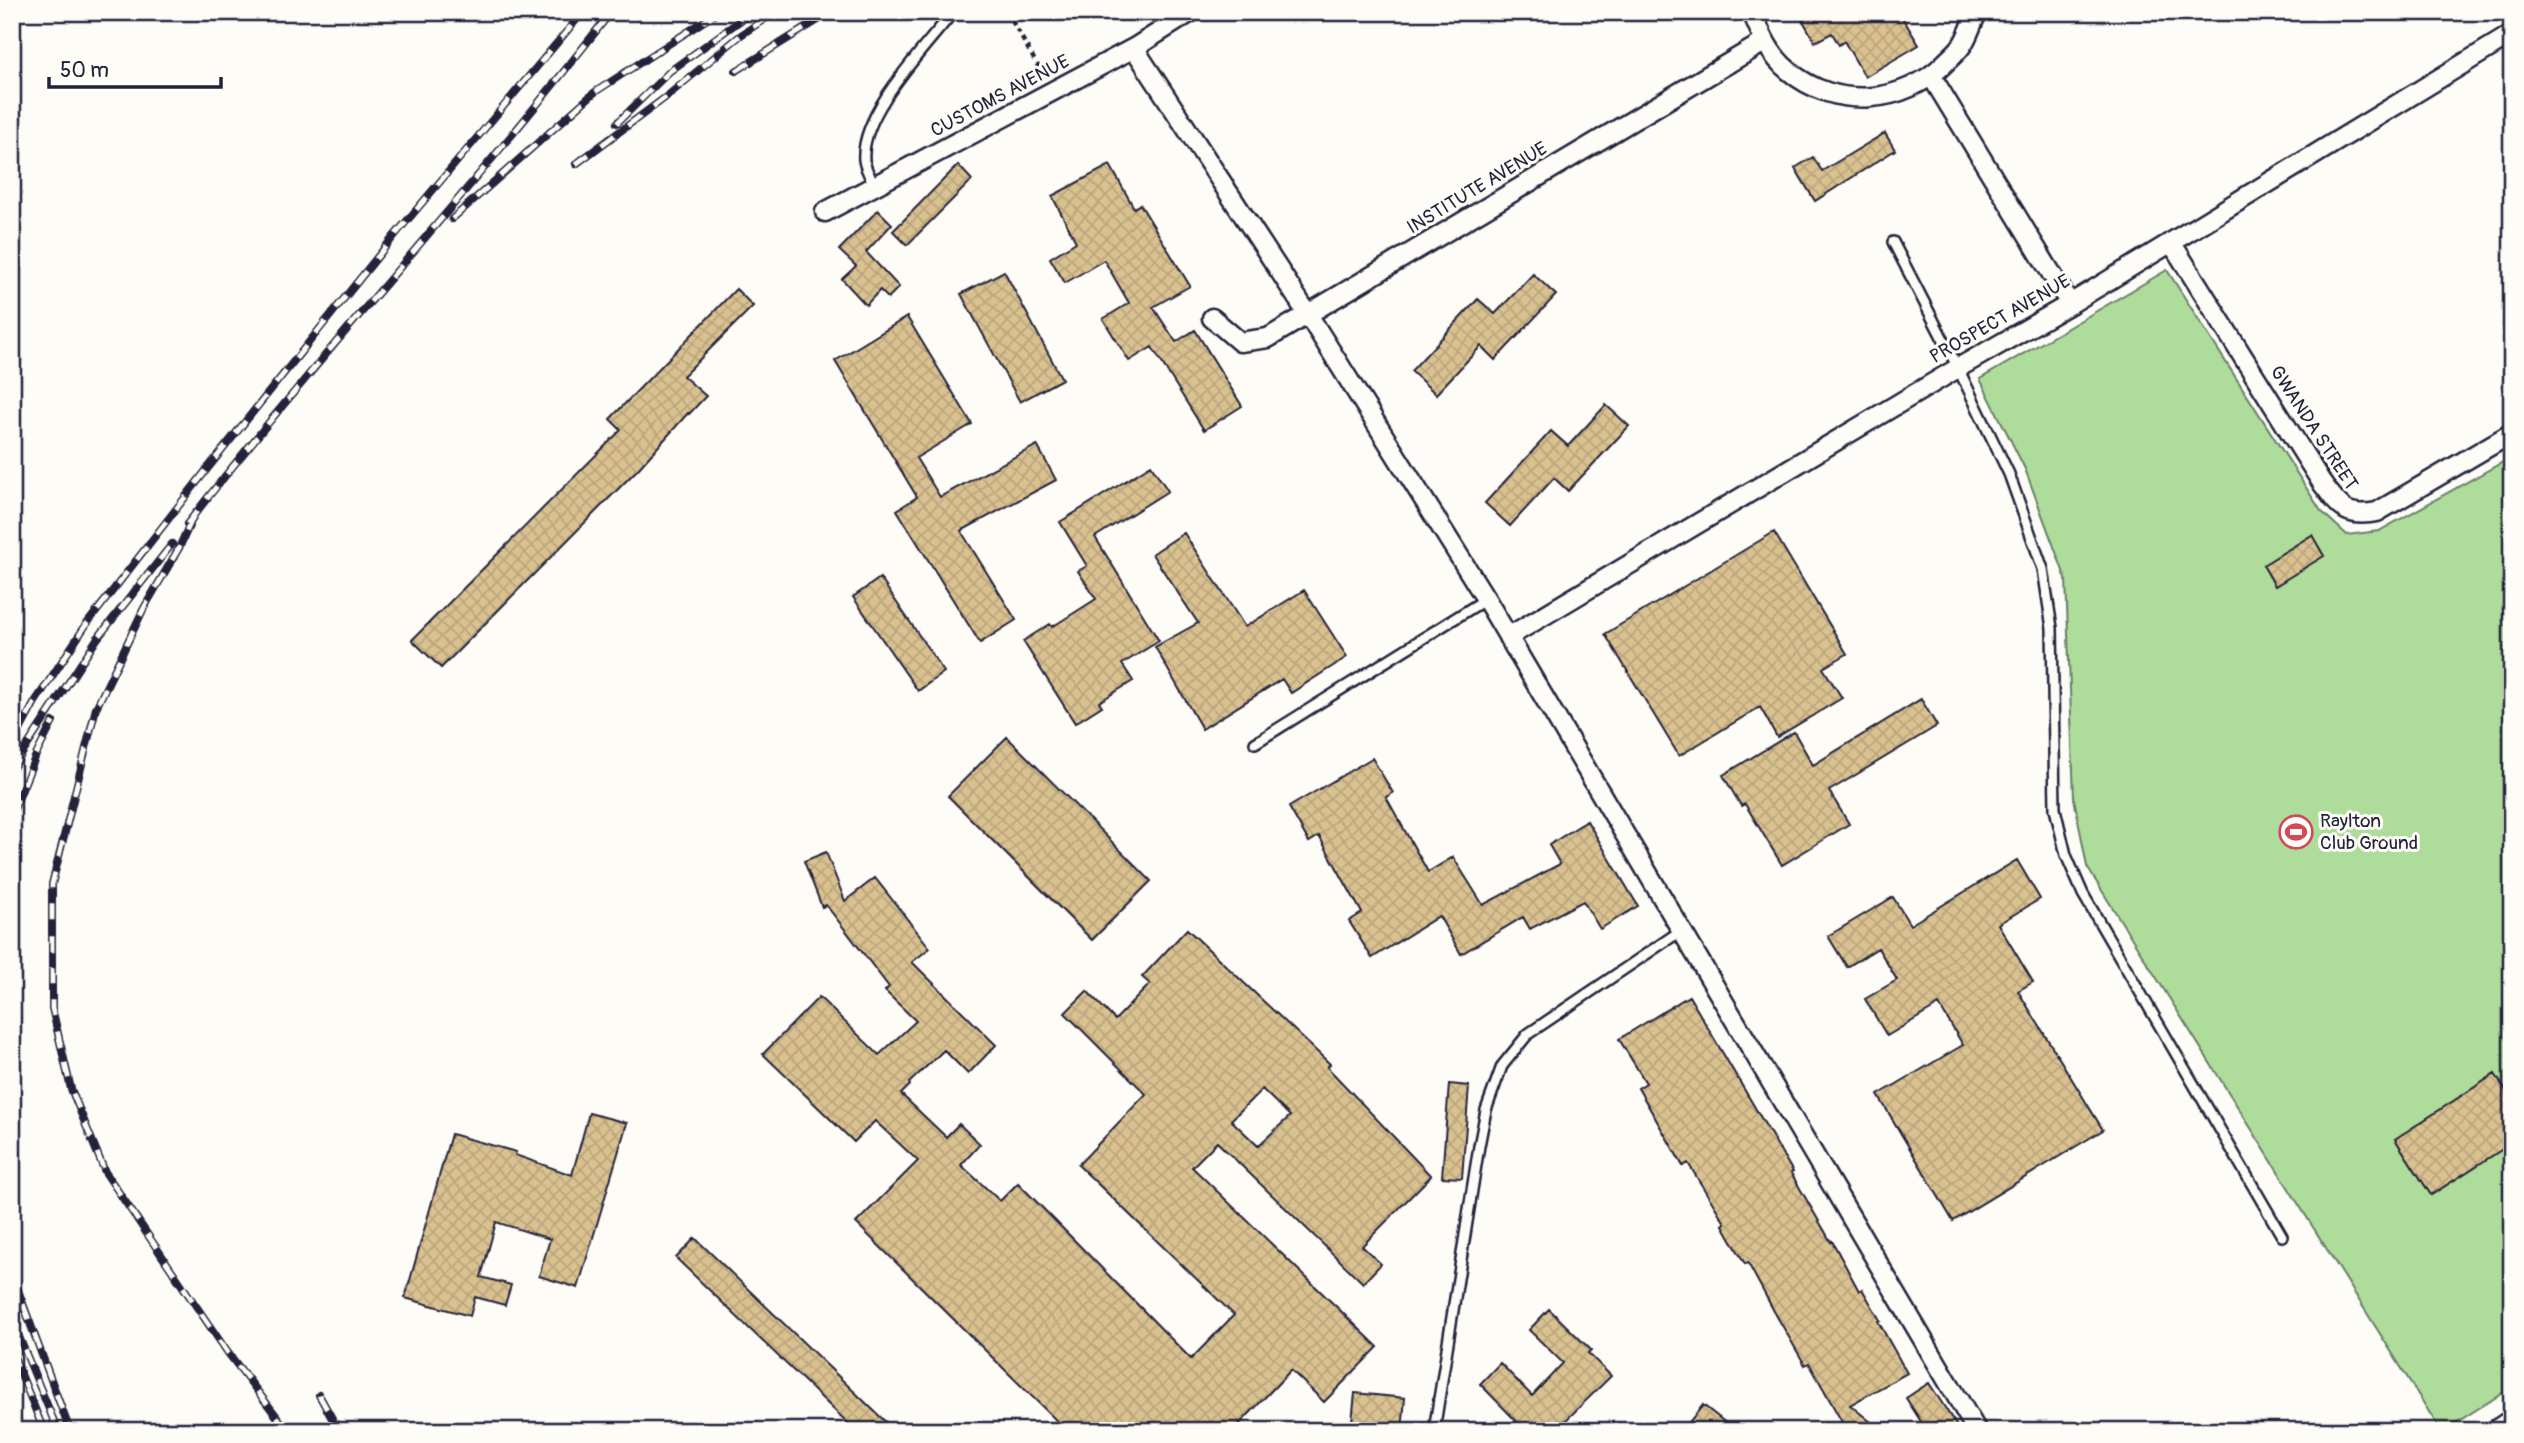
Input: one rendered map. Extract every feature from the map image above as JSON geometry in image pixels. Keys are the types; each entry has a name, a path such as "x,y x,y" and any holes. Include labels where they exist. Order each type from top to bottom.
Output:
{"street":[{"name":"CUSTOMS AVENUE","path":"825,212 1134,48 1191,12"},
{"path":"1752,12 1764,42 1789,71 1822,91 1860,99 1898,94 1932,77 1964,44 1976,12"},
{"name":"PROSPECT AVENUE","path":"1508,638 1958,368 2070,304 2512,34"},
{"name":"INSTITUTE AVENUE","path":"1212,318 1240,342 1268,338 1764,42"},
{"path":"1134,48 1307,313 1486,599 1977,1431"},
{"path":"1932,77 2070,304"},
{"name":"GWANDA STREET","path":"2171,242 2322,483 2342,509 2358,515 2377,512 2512,433"},
{"path":"2494,1431 2512,1419"}],"lane":[{"path":"875,186 864,165 867,135 886,97 953,12"},
{"path":"1893,242 2009,474 2043,569 2052,640 2055,809 2066,855 2083,894 2282,1236"},
{"path":"1255,743 1486,599"},
{"path":"1434,1431 1479,1146 1486,1110 1502,1066 1528,1034 1682,930"}],"path":[{"path":"1006,12 1053,92"}],"green space":[{"name":"Raylton Club Ground","path":"2167,270 2321,511 2347,535 2379,531 2512,457 2512,1387 2443,1431 2087,867 2074,798 2066,579 2025,469 1980,379"}],"building":[{"path":"1798,12 1899,12 1919,45 1865,77 1844,41 1839,45 1832,33 1815,42"},
{"path":"1885,133 1895,150 1815,201 1795,168 1813,157 1822,171"},
{"path":"958,165 972,180 907,245 893,231"},
{"path":"1110,165 1134,208 1140,204 1190,286 1153,307 1176,342 1195,330 1242,406 1204,430 1152,347 1129,361 1103,319 1129,303 1104,260 1065,283 1050,258 1076,242 1052,196"},
{"path":"878,210 892,224 866,252 899,287 888,298 880,290 866,305 842,279 856,266 839,250"},
{"path":"1004,271 1062,379 1020,402 961,294"},
{"path":"1533,274 1556,295 1495,360 1481,346 1436,394 1411,371 1478,299 1495,314"},
{"path":"736,289 753,306 683,376 706,396 639,468 441,668 412,640 621,430 610,419"},
{"path":"907,317 972,424 916,458 940,497 1037,445 1056,480 961,531 1016,620 980,643 897,510 917,497 835,361"},
{"path":"1606,405 1629,426 1568,491 1554,478 1510,526 1485,503 1551,431 1568,446"},
{"path":"1151,465 1168,491 1095,537 1159,641 1122,664 1133,681 1099,702 1102,706 1075,723 1023,641 1050,624 1052,627 1096,599 1078,571 1087,566 1060,522"},
{"path":"1774,532 1847,654 1823,668 1842,698 1777,737 1760,707 1679,756 1605,634"},
{"path":"1184,533 1245,627 1304,590 1347,657 1291,693 1282,679 1202,729 1155,647 1198,623 1152,554"},
{"path":"2312,535 2324,556 2275,586 2263,565"},
{"path":"880,578 944,672 918,691 853,597"},
{"path":"1921,699 1937,726 1829,791 1849,824 1782,865 1745,804 1741,806 1723,775 1794,732 1813,765"},
{"path":"1007,737 1151,881 1092,940 948,796"},
{"path":"1372,758 1393,793 1386,797 1428,872 1453,857 1483,905 1560,864 1549,845 1587,821 1638,906 1600,929 1583,901 1530,929 1523,917 1461,954 1439,916 1372,958 1349,921 1362,913 1319,836 1309,842 1289,807"},
{"path":"826,852 845,901 875,878 930,948 912,962 996,1045 968,1074 944,1050 901,1094 946,1137 959,1124 980,1144 961,1165 1000,1201 1018,1183 1191,1359 1234,1315 1078,1165 1146,1094 1065,1013 1087,991 1115,1020 1150,984 1142,977 1187,929 1330,1064 1327,1067 1431,1176 1362,1246 1381,1264 1363,1283 1217,1142 1192,1167 1378,1347 1324,1402 1291,1370 1233,1431 1067,1431 856,1223 918,1161 875,1121 854,1142 763,1054 819,997 879,1055 916,1021 885,991 889,987 826,905 822,907 804,861","holes":["1262,1089 1290,1116 1258,1146 1231,1120"]},
{"path":"2017,860 2040,899 1998,924 2033,982 2018,991 2103,1130 1953,1221 1878,1095 1963,1045 1939,1005 1887,1036 1865,999 1897,980 1878,948 1847,967 1828,936 1893,897 1910,925"},
{"path":"1689,996 1793,1172 1791,1173 1859,1291 1862,1289 1880,1320 1878,1321 1907,1373 1850,1405 1882,1431 1847,1431 1809,1363 1805,1365 1748,1263 1745,1264 1723,1225 1725,1223 1688,1163 1683,1166 1638,1088 1646,1083 1619,1039"},
{"path":"2495,1074 2512,1100 2512,1143 2431,1195 2395,1139"},
{"path":"1449,1084 1469,1086 1462,1178 1442,1177"},
{"path":"589,1113 627,1123 578,1288 539,1276 550,1239 496,1222 481,1277 511,1285 505,1305 475,1297 470,1316 405,1298 451,1134 516,1152 515,1155 572,1175"},
{"path":"695,1238 895,1431 856,1431 676,1258"},
{"path":"1549,1309 1591,1350 1588,1353 1611,1376 1555,1431 1526,1431 1480,1384 1500,1363 1532,1396 1563,1363 1529,1330"},
{"path":"1929,1383 1960,1431 1927,1431 1906,1398"},
{"path":"1355,1393 1405,1398 1402,1431 1351,1431"},
{"path":"1703,1405 1736,1431 1682,1431"}],"railway":[{"path":"12,745 35,702 86,625 208,468 395,235 583,12"},
{"path":"187,524 611,12"},
{"path":"452,219 595,92 718,12"},
{"path":"617,123 670,71 752,12"},
{"path":"576,164 666,97 741,35 775,12"},
{"path":"736,71 831,12"},
{"path":"193,517 179,548 144,608 96,708 52,884 52,1008 71,1089 105,1172 228,1353 288,1431"},
{"path":"12,769 97,639 172,544"},
{"path":"12,814 53,722"},
{"path":"12,1274 70,1431"},
{"path":"12,1320 58,1431"},
{"path":"12,1352 44,1431"},
{"path":"319,1395 339,1431"}],"place":[{"name":"Raylton Club Ground","path":"2296,832"}]}
